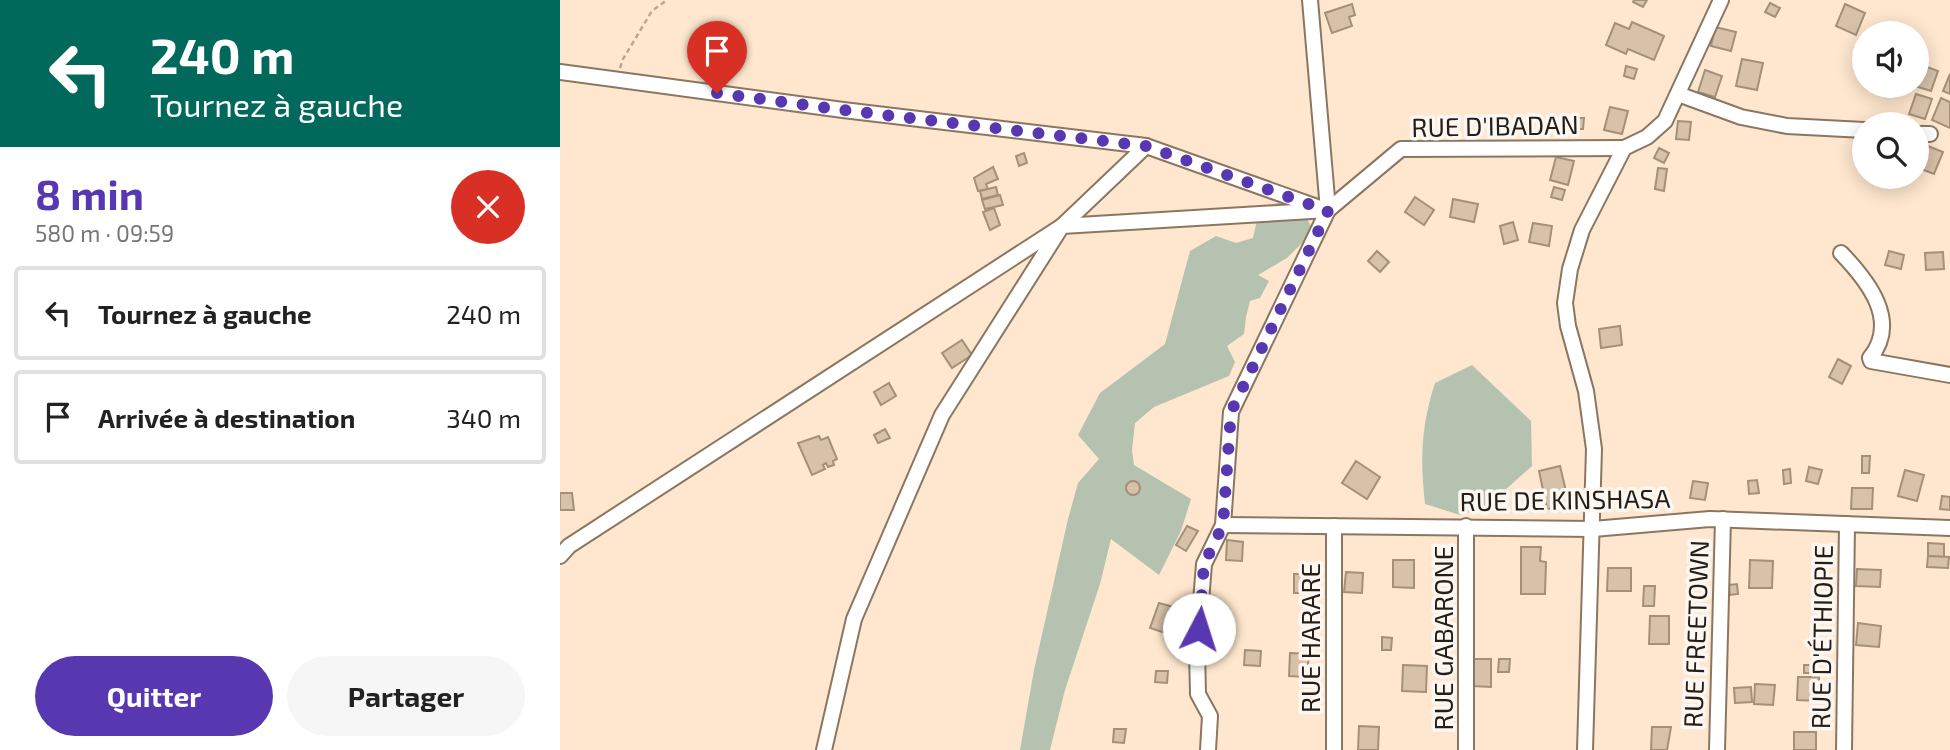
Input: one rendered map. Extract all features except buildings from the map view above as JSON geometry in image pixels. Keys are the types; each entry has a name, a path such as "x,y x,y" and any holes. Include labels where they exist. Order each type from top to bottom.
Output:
{"street":[{"path":"1310,0 1328,211"},
{"path":"1585,750 1594,449 1586,391 1568,326 1565,303 1570,268 1583,230 1624,148 1647,137 1665,121 1721,0"},
{"path":"560,72 843,110 1146,146 1328,211"},
{"path":"1678,94 1741,117 1787,126 1852,129"},
{"path":"563,550 1062,226 1146,146"},
{"name":"RUE D'IBADAN","path":"1208,750 1210,716 1198,694 1197,651 1204,564 1223,525 1231,412 1328,211 1401,149 1624,148"},
{"path":"1062,226 1328,211"},
{"path":"824,750 853,619 942,415 1062,226"},
{"path":"1841,253 1869,286 1878,306 1883,334 1870,358 1871,361 1950,375"},
{"name":"RUE DE KINSHASA","path":"1223,525 1592,528 1723,519 1950,527"},
{"name":"RUE FREETOWN","path":"1717,750 1723,519"},
{"name":"RUE D'ÉTHIOPIE","path":"1844,750 1847,524"},
{"name":"RUE HARARE","path":"1334,526 1334,750"},
{"name":"RUE GABARONE","path":"1466,526 1466,750"}],"path":[{"path":"617,80 623,59 652,11 667,0"}],"green space":[{"path":"1295,199 1314,231 1287,258 1258,275 1269,281 1260,298 1250,301 1244,334 1227,346 1235,362 1229,376 1154,407 1135,423 1132,450 1134,465 1191,499 1181,531 1159,575 1111,539 1100,584 1065,690 1050,750 1020,750 1034,670 1068,519 1078,483 1099,459 1078,435 1100,393 1165,344 1190,251 1216,236 1236,243 1253,238 1260,207"},
{"path":"1472,365 1531,421 1532,466 1485,508 1460,515 1425,504 1423,443 1435,383"}],"route":[{"path":"717,93 1146,146 1328,211 1231,412 1223,525 1204,564 1199,629"}]}
